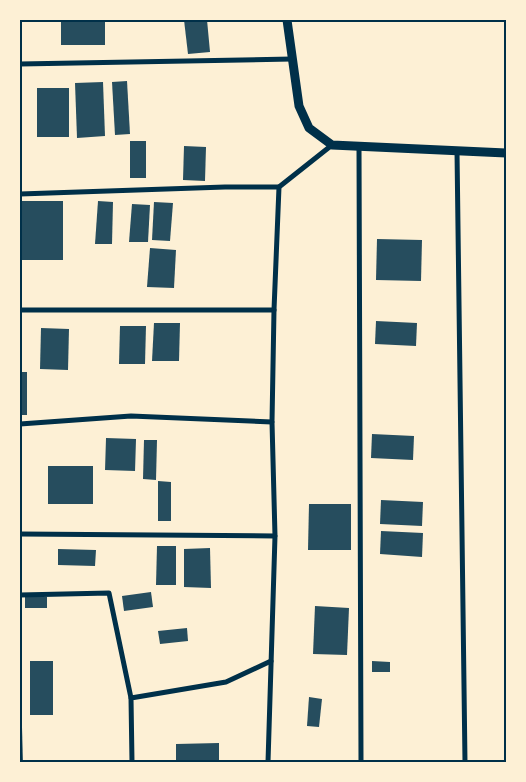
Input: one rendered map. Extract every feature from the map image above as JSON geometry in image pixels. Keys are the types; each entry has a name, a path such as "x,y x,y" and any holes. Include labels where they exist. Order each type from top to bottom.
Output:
{"street":[{"path":"287,20 299,106 309,128 332,145 506,153"},
{"path":"20,64 292,59"},
{"path":"20,194 279,187 332,145"},
{"path":"359,147 361,762"},
{"path":"457,151 465,762"},
{"path":"268,762 275,536 272,422 279,187"},
{"path":"20,310 274,310"},
{"path":"20,424 131,416 272,422"},
{"path":"20,534 275,536"},
{"path":"20,595 109,593 131,698 132,762"},
{"path":"131,698 226,682 271,662"}],"building":[{"path":"61,20 105,20 105,45 61,45"},
{"path":"184,20 207,20 210,52 188,54"},
{"path":"127,81 130,134 115,135 112,82"},
{"path":"103,82 105,136 77,138 75,83"},
{"path":"37,88 69,88 69,137 37,137"},
{"path":"130,141 146,141 146,178 130,178"},
{"path":"184,146 206,147 205,181 183,180"},
{"path":"20,201 63,201 63,260 20,260"},
{"path":"98,201 113,202 112,244 95,244"},
{"path":"154,202 173,203 170,241 152,240"},
{"path":"132,204 150,205 148,242 129,242"},
{"path":"377,239 422,240 421,281 376,280"},
{"path":"150,248 176,250 174,288 147,287"},
{"path":"376,321 417,323 416,346 375,344"},
{"path":"154,323 180,323 179,361 152,361"},
{"path":"120,326 146,326 145,364 119,364"},
{"path":"41,328 69,329 68,370 40,369"},
{"path":"20,372 27,372 27,415 20,415"},
{"path":"372,434 414,436 413,460 371,458"},
{"path":"106,438 136,439 135,471 105,470"},
{"path":"144,440 157,440 156,480 143,479"},
{"path":"48,466 93,466 93,504 48,504"},
{"path":"158,481 171,482 171,521 158,521"},
{"path":"381,500 423,502 422,526 380,524"},
{"path":"309,504 351,504 351,550 308,550"},
{"path":"381,531 423,533 422,557 380,554"},
{"path":"157,546 176,546 176,585 156,585"},
{"path":"210,548 211,588 184,587 184,549"},
{"path":"58,549 96,550 95,566 58,565"},
{"path":"151,592 153,607 124,611 122,596"},
{"path":"25,596 47,597 47,608 25,608"},
{"path":"315,606 349,608 347,655 313,654"},
{"path":"187,628 188,641 160,644 158,631"},
{"path":"30,661 53,661 53,715 30,715"},
{"path":"372,661 390,662 390,672 372,672"},
{"path":"309,697 322,699 319,727 307,726"},
{"path":"20,727 22,727 23,762 20,762"},
{"path":"219,743 219,762 176,762 176,744"}]}
